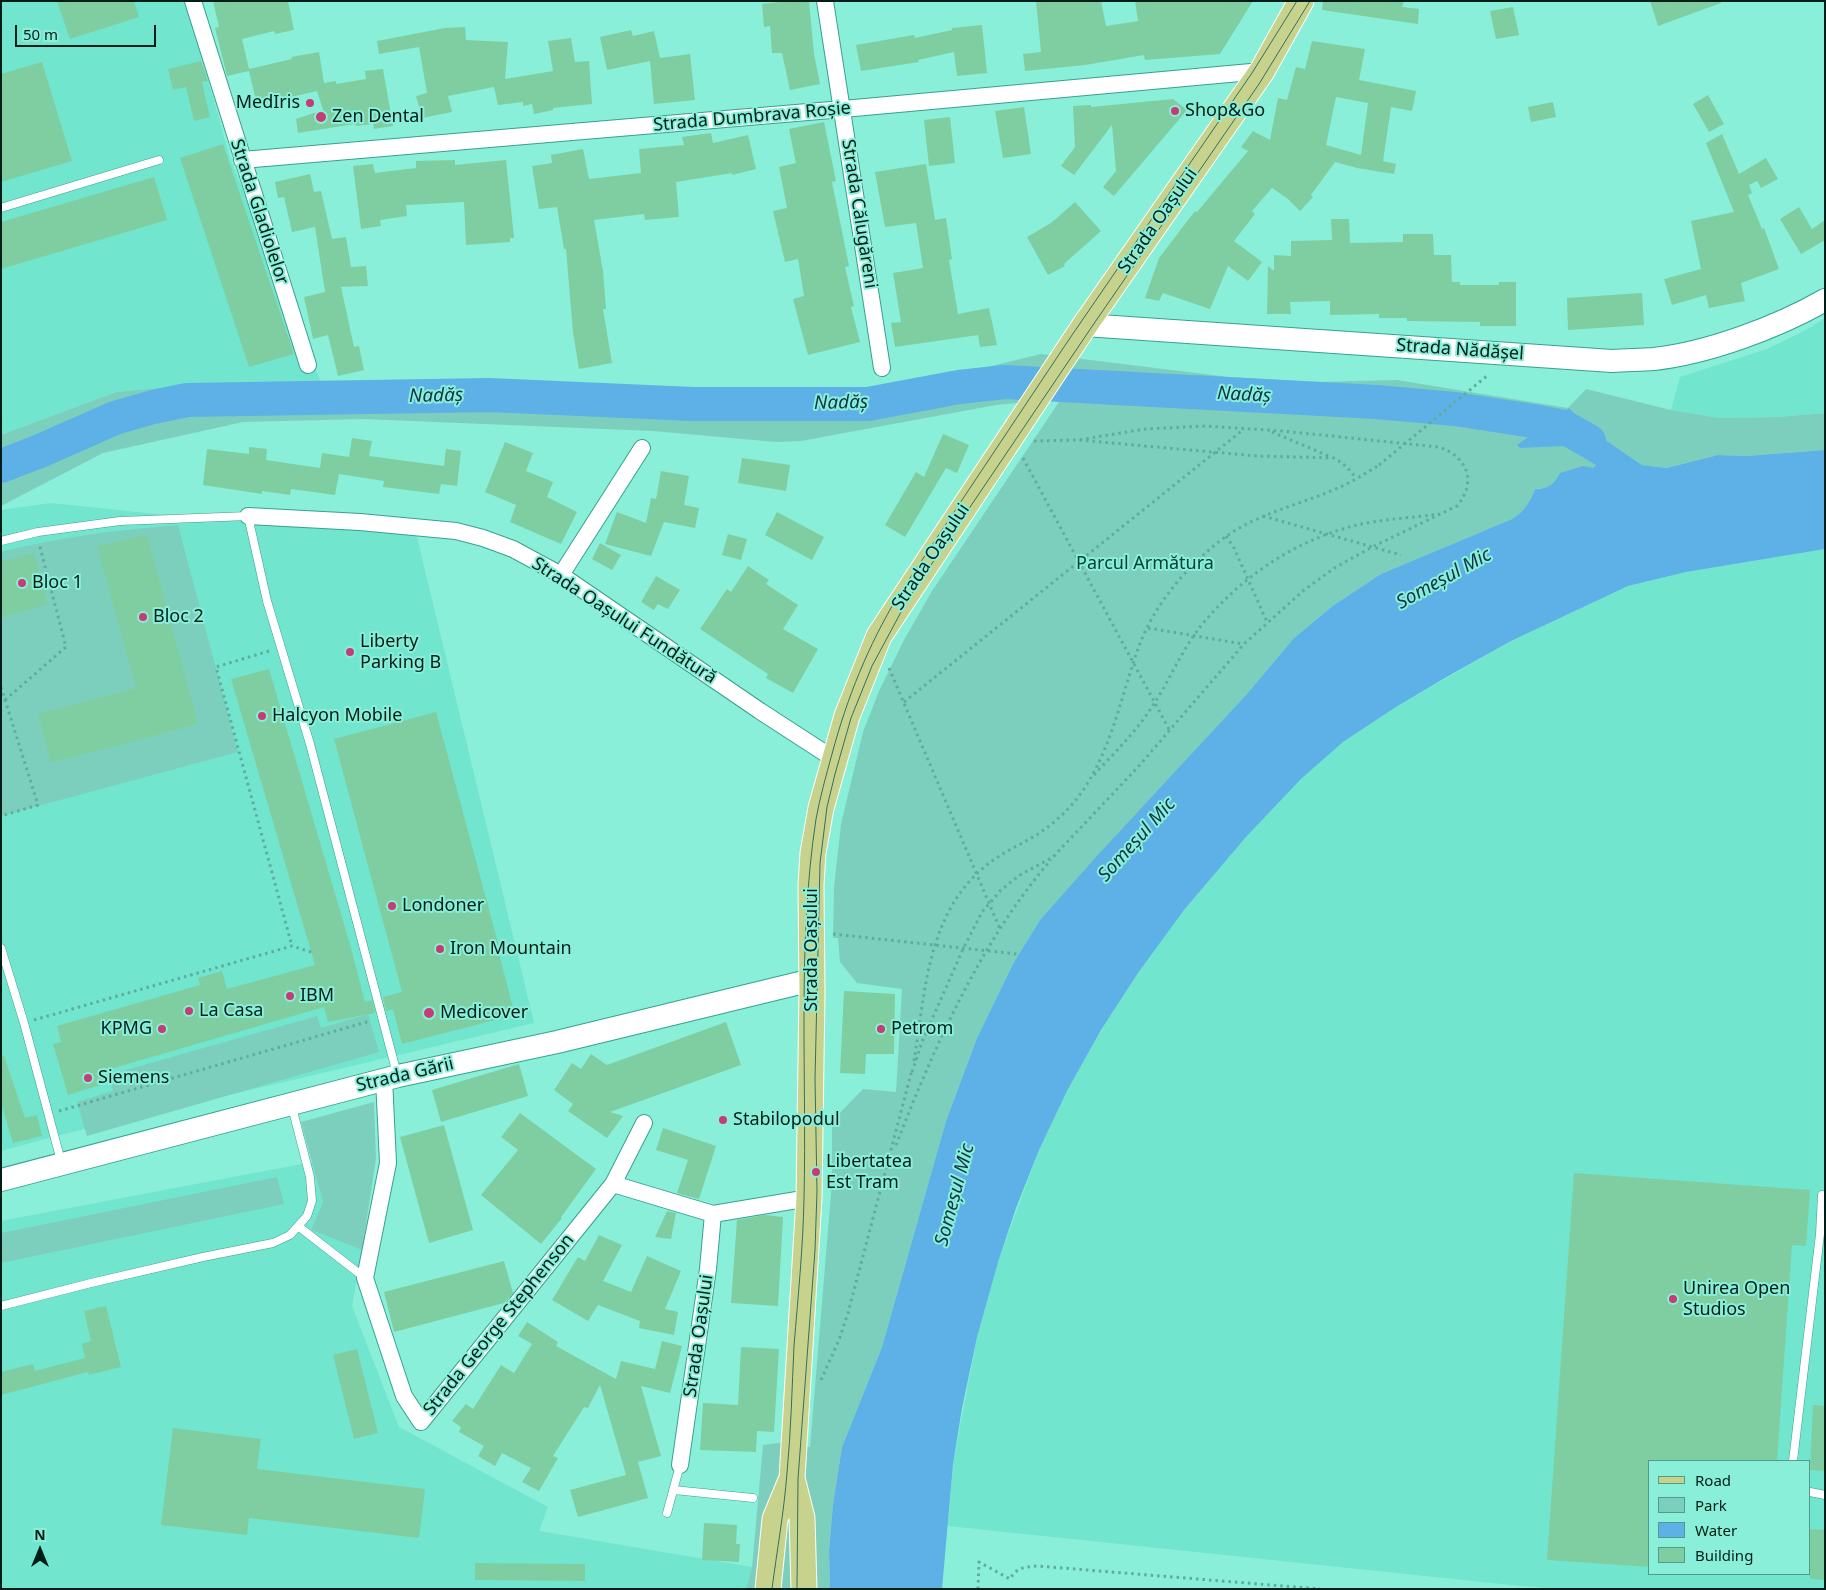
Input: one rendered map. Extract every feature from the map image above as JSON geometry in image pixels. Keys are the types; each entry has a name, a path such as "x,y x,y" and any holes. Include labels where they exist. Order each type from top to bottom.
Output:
{"main road":[{"name":"Strada Oașului","path":"804,1589 802,1518 792,1478 809,1198 807,981 814,853 821,808 847,716 878,636 1023,441 1080,333 1262,71 1301,1"},
{"name":"Strada Oașului","path":"768,1589 775,1519 792,1478"}],"street":[{"name":"Strada Gladiolelor","path":"193,1 308,365"},
{"name":"Strada Călugăreni","path":"825,1 882,368"},
{"name":"Strada Dumbrava Roșie","path":"242,160 1262,71"},
{"name":"Strada Nădășel","path":"1080,333 1612,361 1655,359 1698,351 1762,330 1804,312 1825,300"},
{"path":"561,575 642,448"},
{"name":"Strada Oașului Fundătură","path":"248,516 360,522 456,531 483,538 512,549 561,575 760,711 834,759"},
{"name":"Strada Gării","path":"1,1180 391,1078 557,1042 807,981"},
{"path":"364,1278 388,1163 391,1078"},
{"name":"Strada George Stephenson","path":"364,1278 404,1396 421,1422 613,1184 644,1123"},
{"path":"613,1184 713,1214 809,1198"},
{"name":"Strada Oașului","path":"680,1465 708,1269 713,1214"}],"lane":[{"path":"1,208 159,160"},
{"path":"1,541 38,532 120,521 248,516 260,575 280,648 310,744 382,1018 391,1078"},
{"path":"1,948 24,1023 62,1163"},
{"path":"1,1306 147,1270 273,1243 290,1235 307,1216 312,1201 310,1177 291,1104"},
{"path":"1793,1460 1822,1234 1822,1195"},
{"path":"298,1226 364,1278"},
{"path":"667,1513 680,1465"},
{"path":"674,1490 753,1498"},
{"path":"1811,1492 1825,1494"}],"path":[{"path":"818,1387 839,1340 848,1313 912,1072 934,945 942,922 952,905 983,868 1052,824 1082,793 1103,753 1148,628 1162,603 1178,581 1195,563 1226,536 1262,516 1339,488 1379,465 1488,375"},
{"path":"890,1160 933,1057 967,984 986,951 1033,881 1138,767 1244,644 1266,622 1336,567 1372,547 1457,506 1467,488 1468,479 1464,464 1452,452 1440,448 1269,430 1205,426 1146,429 1078,440"},
{"path":"904,702 1244,429"},
{"path":"1269,430 1344,463 1356,479"},
{"path":"1170,731 1080,562 1023,441 1078,440 1257,456 1334,458"},
{"path":"1091,778 1131,735 1155,703 1176,664 1204,622 1247,579 1300,545 1328,534 1354,526 1442,514"},
{"path":"1262,516 1401,555"},
{"path":"1226,536 1234,548 1266,622"},
{"path":"5,700 66,647 39,542"},
{"path":"1148,628 1244,644"},
{"path":"280,648 216,667 292,946"},
{"path":"886,660 1000,930"},
{"path":"1,687 38,805 1,816"},
{"path":"912,1072 922,1042 963,949 982,912 1001,890 1020,875 1054,857"},
{"path":"833,934 1017,954"},
{"path":"24,1023 292,946 311,952"},
{"path":"49,1114 382,1018"},
{"path":"978,1589 979,1562 1010,1579 1013,1573 1023,1567 1038,1566 1320,1589"}],"shaded area":[{"path":"1,1 186,1 230,158 322,385 158,388 116,392 1,435"},
{"path":"1825,318 1825,413 1778,417 1719,418 1671,410 1680,377 1767,349 1806,330"},
{"path":"51,503 146,513 416,533 534,1023 64,1134 1,1151 1,510"},
{"path":"1825,549 1825,1589 1559,1589 948,1526 953,1464 977,1337 999,1259 1039,1150 1067,1091 1101,1030 1138,973 1184,910 1246,837 1301,779 1343,742 1396,707 1511,641 1628,586 1686,572"},
{"path":"312,1162 323,1202 311,1230 362,1250 352,1306 399,1427 548,1507 539,1531 752,1567 746,1589 1,1589 1,1221"}],"green space":[{"name":"Parcul Armătura","path":"1041,354 1229,377 1316,382 1397,380 1568,408 1542,446 1564,446 1597,464 1593,468 1548,487 1535,489 1526,506 1512,519 1381,574 1334,605 1294,638 1246,695 1040,920 1014,962 977,1038 946,1121 882,1347 842,1447 833,1504 829,1551 830,1589 746,1589 752,1567 763,1445 778,1443 810,1447 832,1182 832,1121 863,1089 896,1092 902,989 857,983 840,962 838,938 833,938 834,887 841,824 863,732 879,691 904,640 932,591 1061,399 996,405 801,441 776,442 653,431 363,419 243,422 103,453 1,506 1,435 116,392 158,388 322,385 578,388 850,397 901,388"},
{"path":"1586,389 1671,410 1719,418 1778,417 1825,413 1825,450 1746,456 1718,455 1665,468 1642,465 1588,428 1568,408"},
{"path":"178,525 238,752 1,816 1,552 89,535"},
{"path":"368,1014 379,1052 87,1136 77,1102 113,1091 108,1075 317,1016 321,1028"},
{"path":"374,1102 376,1159 362,1250 311,1230 323,1202 301,1122"},
{"path":"277,1177 284,1204 1,1263 1,1233"}],"water":[{"name":"Someșul Mic","path":"1569,408 1588,428 1642,465 1666,468 1718,455 1746,456 1825,450 1825,549 1686,572 1628,586 1511,641 1450,675 1396,707 1343,742 1301,779 1246,837 1184,910 1138,973 1101,1030 1067,1091 1039,1150 1016,1208 999,1259 977,1337 962,1408 953,1464 942,1589 830,1589 829,1551 833,1504 842,1447 882,1347 946,1121 977,1038 1014,962 1040,920 1246,695 1294,638 1334,605 1381,574 1512,519 1526,506 1535,489 1550,485 1560,473 1583,466 1593,468 1596,465 1564,446 1520,448 1517,445"}],"building":[{"path":"57,1 134,1 139,17 70,39"},
{"path":"213,1 288,1 294,30 275,34 274,31 242,39 249,69 292,59 291,57 319,52 324,83 336,81 336,84 366,79 365,71 383,69 393,126 374,129 373,124 356,126 355,124 298,133 296,119 323,110 317,91 257,105 249,71 227,76 215,28 219,27"},
{"path":"809,1 814,54 820,84 790,90 782,53 772,53 770,26 764,27 762,4"},
{"path":"1036,1 1101,1 1106,26 1138,21 1135,1 1253,1 1220,54 1145,60 1144,55 1085,65 1025,71 1023,54 1041,52"},
{"path":"1323,1 1404,1 1402,7 1419,9 1418,24 1322,10"},
{"path":"1650,1 1721,1 1721,3 1658,26"},
{"path":"1513,7 1519,35 1496,39 1490,11"},
{"path":"982,25 987,73 957,76 954,52 918,60 919,62 861,71 856,45 914,35 915,38 952,30 952,28"},
{"path":"465,27 466,40 508,42 505,79 553,71 548,41 571,38 575,62 589,61 592,104 553,108 553,110 534,114 532,104 523,106 523,102 498,105 494,87 448,96 452,112 422,118 416,96 427,93 419,47 379,54 377,41 445,28"},
{"path":"631,30 633,36 654,31 660,58 690,54 695,100 654,104 650,61 607,70 600,37"},
{"path":"1312,41 1365,49 1359,80 1416,91 1412,111 1391,107 1383,161 1396,164 1394,174 1335,162 1311,195 1313,197 1300,211 1288,199 1272,188 1252,211 1255,214 1234,241 1262,262 1248,281 1228,266 1210,309 1163,293 1159,301 1145,298 1159,258 1195,211 1197,212 1248,151 1241,147 1253,131 1270,140 1278,98 1287,100 1296,67 1305,69","holes":["1336,97 1368,103 1361,155 1326,145"]},
{"path":"201,61 208,81 202,82 210,117 194,121 186,87 173,90 168,69"},
{"path":"42,62 72,161 1,182 1,74"},
{"path":"1708,95 1724,124 1709,132 1693,104"},
{"path":"1173,99 1187,110 1114,196 1103,187 1116,171 1112,125 1074,175 1061,166 1075,147 1073,106 1091,105 1091,107"},
{"path":"1553,102 1556,117 1531,122 1528,107"},
{"path":"1024,107 1031,154 1003,158 995,111"},
{"path":"950,117 955,163 929,166 924,120"},
{"path":"824,122 836,181 832,182 849,266 845,267 854,306 851,307 860,342 808,355 793,299 804,296 798,259 785,262 773,211 787,208 779,167 796,163 789,129"},
{"path":"711,133 713,143 748,135 756,169 732,175 732,173 676,182 679,217 645,220 644,214 594,220 603,271 606,309 603,309 612,363 579,369 573,332 566,249 564,249 557,207 539,209 532,166 552,163 551,155 583,149 589,179 641,173 639,149 684,145 682,137"},
{"path":"1722,134 1739,174 1766,158 1778,179 1761,188 1757,181 1749,185 1752,193 1748,195 1762,229 1764,228 1779,269 1741,283 1745,301 1709,308 1706,295 1672,305 1664,279 1701,269 1691,221 1734,212 1706,143"},
{"path":"223,144 294,354 249,367 180,158"},
{"path":"455,160 455,165 506,160 514,238 510,238 510,242 466,245 464,202 406,205 407,216 380,220 381,226 361,229 353,166 373,164 375,173 416,168 416,161"},
{"path":"926,164 935,220 946,218 952,259 949,260 958,314 989,308 997,345 980,347 978,335 895,347 891,323 901,322 893,273 923,268 916,223 885,227 875,172"},
{"path":"310,174 314,192 321,191 332,239 346,237 351,267 366,266 368,286 341,287 354,347 359,346 364,370 338,376 328,335 313,339 304,297 325,292 315,227 292,232 284,197 278,198 275,182"},
{"path":"154,177 167,220 1,269 1,222"},
{"path":"1075,202 1101,231 1064,264 1065,266 1048,275 1027,237 1051,223"},
{"path":"1799,207 1812,229 1825,220 1825,240 1801,254 1780,219"},
{"path":"1331,219 1349,219 1350,243 1403,242 1403,234 1433,234 1434,255 1451,255 1452,282 1460,282 1460,285 1499,285 1499,282 1516,282 1516,326 1480,326 1480,322 1407,321 1407,318 1379,318 1379,314 1330,315 1330,301 1290,302 1291,314 1267,314 1268,266 1274,271 1274,255 1291,256 1291,241 1332,240"},
{"path":"1642,293 1644,325 1568,330 1567,298"},
{"path":"943,434 969,445 957,473 946,468 905,537 885,525 916,472 924,477"},
{"path":"352,438 372,441 369,456 444,466 446,449 461,451 457,486 441,484 439,494 383,487 384,481 339,474 335,495 291,489 290,495 262,491 262,494 203,485 207,449 249,454 249,447 267,449 266,460 320,468 322,453 349,457"},
{"path":"505,442 533,453 526,471 553,482 547,497 577,512 561,544 510,522 516,505 485,492"},
{"path":"742,458 790,465 786,491 738,483"},
{"path":"661,471 689,476 684,505 699,508 695,528 664,522 651,556 605,544 617,512 646,523 651,498 656,499"},
{"path":"777,512 824,537 812,560 765,535"},
{"path":"728,534 747,539 741,560 722,555"},
{"name":"Bloc 2","path":"147,535 198,724 51,763 38,714 136,688 97,546"},
{"path":"600,543 621,555 612,570 592,559"},
{"name":"Bloc 1","path":"34,553 48,604 1,618 1,562"},
{"path":"748,566 769,580 766,584 798,605 783,629 818,649 793,693 766,678 768,674 700,629 727,589 731,592"},
{"path":"656,576 680,590 668,609 658,604 654,610 641,602"},
{"path":"269,669 351,948 365,1002 372,1000 375,1013 328,1022 324,1007 100,1072 104,1084 68,1095 53,1044 61,1042 57,1026 200,985 198,978 222,971 227,989 315,965 231,679"},
{"path":"436,712 501,954 499,954 515,1015 402,1044 393,1009 386,1011 383,997 402,992 334,739"},
{"path":"844,991 895,994 894,1054 866,1054 865,1074 840,1073"},
{"path":"726,1022 741,1065 610,1112 623,1116 607,1138 568,1111 573,1104 554,1090 572,1063 581,1069 591,1054 607,1065"},
{"path":"1,1056 4,1056 25,1118 37,1115 42,1136 13,1143 1,1103"},
{"path":"519,1064 528,1096 441,1122 432,1090"},
{"path":"520,1113 596,1169 562,1218 541,1244 481,1195 518,1150 501,1137"},
{"path":"444,1125 473,1230 429,1243 400,1137"},
{"path":"663,1128 716,1146 699,1199 677,1193 688,1160 656,1150"},
{"path":"1574,1173 1810,1190 1806,1246 1792,1245 1777,1460 1648,1460 1648,1567 1547,1560"},
{"path":"667,1211 676,1213 671,1239 655,1237"},
{"path":"765,1215 783,1217 778,1306 731,1303 737,1220"},
{"path":"599,1235 622,1245 603,1281 631,1292 647,1256 681,1271 665,1309 678,1312 674,1335 639,1328 640,1321 598,1305 588,1321 552,1300 578,1257 585,1261"},
{"path":"504,1261 513,1293 504,1303 394,1332 384,1292"},
{"path":"106,1306 121,1367 89,1375 88,1372 1,1395 1,1372 33,1364 35,1371 85,1358 82,1344 91,1341 84,1311"},
{"path":"527,1322 558,1342 556,1346 616,1379 621,1361 655,1369 662,1341 682,1346 670,1393 641,1386 661,1456 638,1462 648,1498 578,1517 570,1490 626,1475 600,1385 588,1408 584,1407 553,1456 558,1458 539,1491 522,1482 531,1468 502,1453 495,1466 478,1456 484,1446 459,1432 461,1427 452,1421 466,1404 473,1409 501,1365 514,1373 532,1344 518,1336"},
{"path":"741,1347 779,1349 774,1432 757,1431 756,1452 700,1450 703,1403 738,1405"},
{"path":"357,1349 378,1433 354,1439 333,1355"},
{"path":"1813,1405 1825,1406 1825,1471 1811,1470"},
{"path":"173,1428 261,1439 257,1469 425,1489 419,1538 249,1518 247,1535 161,1525"},
{"path":"704,1523 737,1525 736,1544 740,1544 739,1562 702,1560"},
{"path":"1811,1529 1825,1530 1825,1580 1810,1579"},
{"path":"475,1563 585,1564 585,1581 475,1580"}],"waterway":[{"name":"Nadăș","path":"1,466 115,418 187,400 489,395 693,404 868,404 959,387 1005,382 1376,402 1455,409 1564,427 1589,441"}],"tram line":[{"path":"772,1589 788,1457 794,1346 803,1236 805,1152 804,1009 810,866 819,803 844,713 868,653 898,596 1070,338 1252,73 1297,1"},
{"path":"797,1589 798,1479 815,1250 817,1191 815,1079 820,863 827,807 851,718 872,666 908,599 1259,84 1310,1"}],"place":[{"name":"MedIris","path":"310,103"},
{"name":"Shop&Go","path":"1175,111"},
{"name":"Zen Dental","path":"321,117"},
{"name":"Bloc 1","path":"22,583"},
{"name":"Bloc 2","path":"143,617"},
{"name":"Liberty Parking B","path":"350,652"},
{"name":"Halcyon Mobile","path":"262,716"},
{"name":"Londoner","path":"392,906"},
{"name":"Iron Mountain","path":"440,949"},
{"name":"IBM","path":"290,996"},
{"name":"La Casa","path":"189,1011"},
{"name":"Medicover","path":"429,1013"},
{"name":"KPMG","path":"162,1029"},
{"name":"Petrom","path":"881,1029"},
{"name":"Siemens","path":"88,1078"},
{"name":"Stabilopodul","path":"723,1120"},
{"name":"Libertatea Est Tram","path":"816,1172"},
{"name":"Unirea Open Studios","path":"1673,1299"}]}
